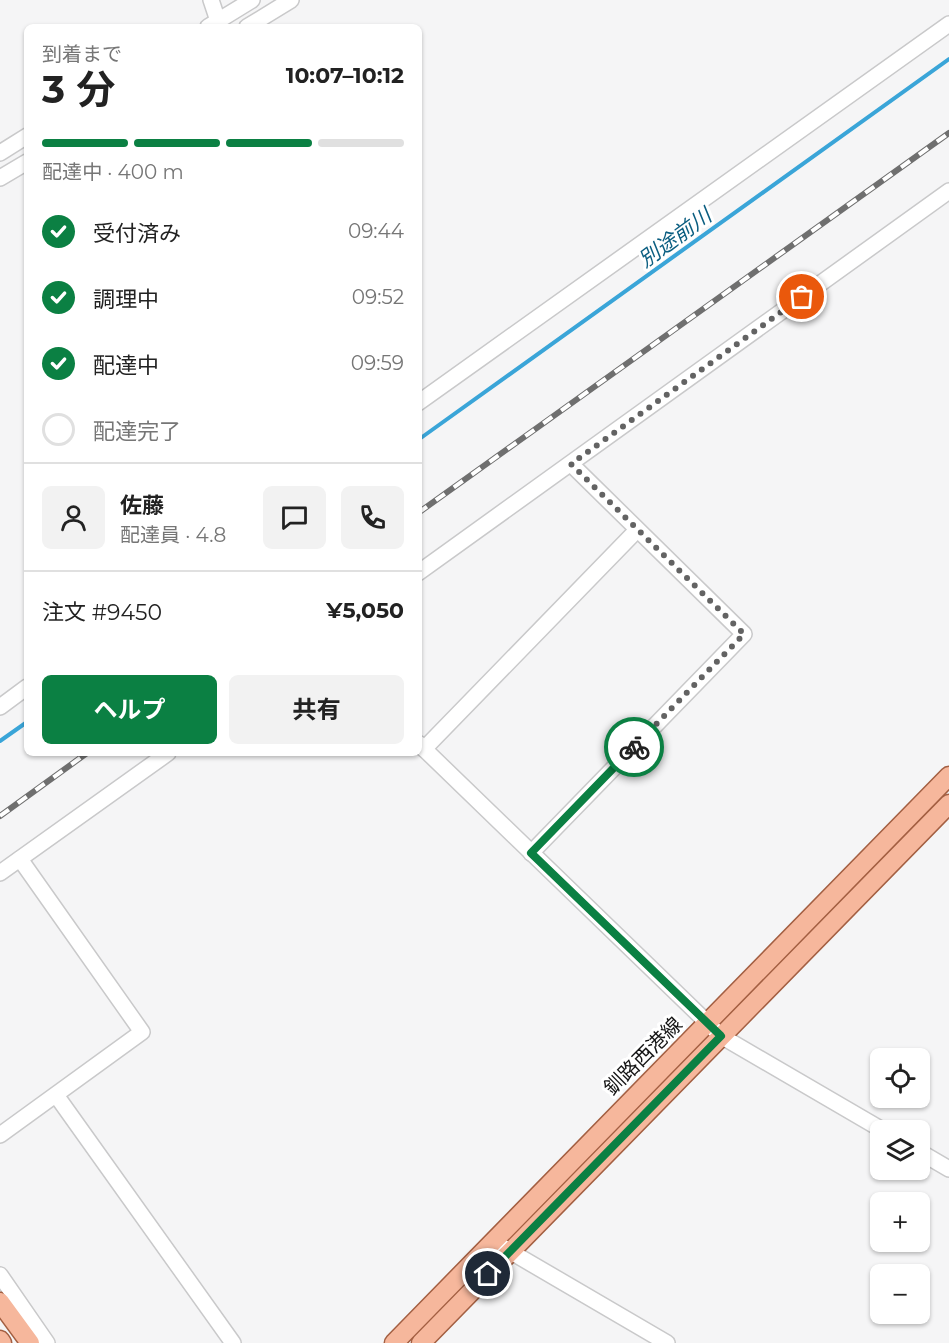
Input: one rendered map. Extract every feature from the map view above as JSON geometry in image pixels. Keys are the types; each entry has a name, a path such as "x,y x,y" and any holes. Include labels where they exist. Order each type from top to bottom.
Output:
{"main road":[{"name":"釧路西港線","path":"421,1343 949,776"},
{"name":"釧路西港線","path":"394,1343 494,1241 949,804"},
{"path":"0,1302 30,1343"}],"street":[{"path":"211,0 215,24"},
{"path":"216,24 252,0"},
{"path":"252,24 291,0"},
{"path":"422,400 949,24"},
{"path":"0,153 23,139"},
{"path":"0,178 24,164"},
{"path":"422,570 949,191"},
{"path":"531,853 744,634 571,464"},
{"path":"422,745 637,530"},
{"path":"0,707 24,689"},
{"path":"422,747 714,1030 870,1123"},
{"path":"0,873 164,756"},
{"path":"0,1135 142,1032 20,859"},
{"path":"56,1095 233,1343"},
{"path":"930,1158 949,1169"},
{"path":"494,1241 667,1343"},
{"path":"0,1275 47,1343"}],"waterway":[{"name":"別途前川","path":"422,437 949,59"},
{"name":"別途前川","path":"0,741 24,724"}],"railway":[{"path":"422,510 949,133"},
{"path":"0,816 83,756"}],"way so far":[{"path":"634,747 744,634 571,464 802,297"}],"route":[{"path":"488,1274 721,1036 531,853 634,747"}]}
